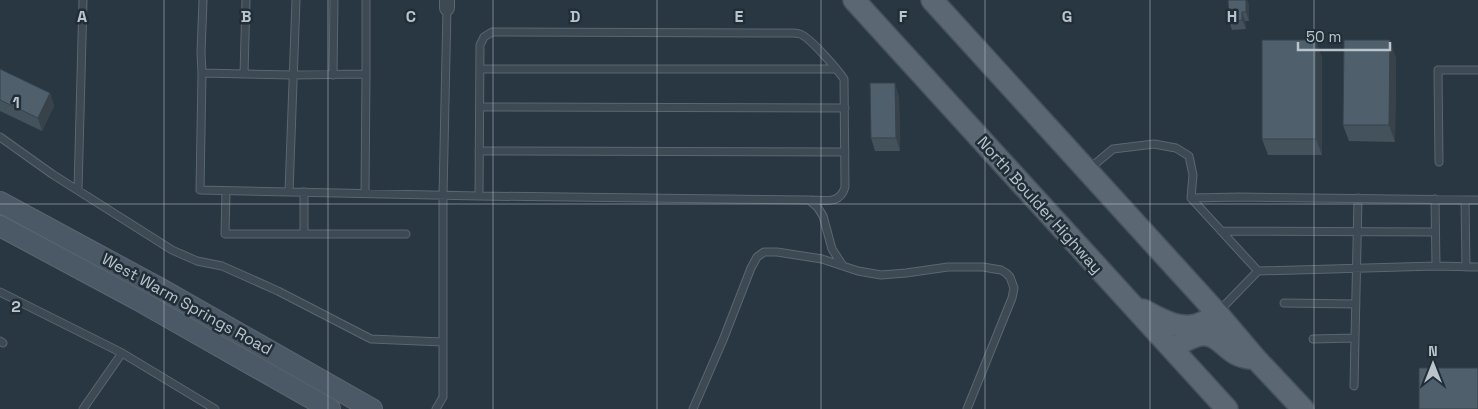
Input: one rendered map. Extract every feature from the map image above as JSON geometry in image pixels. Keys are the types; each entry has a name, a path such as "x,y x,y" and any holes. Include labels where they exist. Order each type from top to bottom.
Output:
{"main road":[{"name":"North Boulder Highway","path":"854,0 1227,409"},
{"path":"932,0 1303,409"},
{"name":"West Warm Springs Road","path":"0,202 161,289 372,409"},
{"name":"West Warm Springs Road","path":"0,226 147,305 330,409"},
{"path":"1130,303 1171,324 1187,326 1202,323 1217,313"},
{"path":"1172,348 1195,335 1205,334 1216,338 1240,358 1256,359"}],"lane":[{"path":"78,190 83,0"},
{"path":"203,0 200,190 479,196 837,199 843,194 845,187 844,78 809,39 802,34 492,32 484,37 480,45 479,196"},
{"path":"244,74 246,0"},
{"path":"289,192 296,0"},
{"path":"333,75 334,0"},
{"path":"364,193 366,0"},
{"path":"436,409 443,397 443,195 447,4"},
{"path":"480,69 836,69"},
{"path":"1439,162 1438,70 1478,70"},
{"path":"202,73 366,74"},
{"path":"480,107 845,108"},
{"path":"0,137 172,250 197,261 222,266 278,291 371,339 443,342"},
{"path":"1087,170 1113,149 1154,144 1176,148 1188,156 1194,175 1191,198 1258,271"},
{"path":"479,152 845,152"},
{"path":"226,191 225,234 406,234"},
{"path":"304,192 304,234"},
{"path":"1191,198 1478,200"},
{"path":"1354,386 1358,198"},
{"path":"809,200 818,208 832,249 843,266"},
{"path":"1435,200 1436,266"},
{"path":"1465,200 1466,267"},
{"path":"1221,231 1436,232"},
{"path":"693,409 751,268 757,257 764,252 777,252 822,259 864,272 882,275 948,267 983,267 1001,270 1006,273 1010,277 1014,288 1012,298 967,409"},
{"path":"1217,313 1258,271 1436,266 1478,267"},
{"path":"0,292 122,353 215,409"},
{"path":"1284,303 1356,304"},
{"path":"1313,339 1355,338"},
{"path":"83,409 122,353"}],"building":[{"path":"1228,0 1246,0 1246,12 1242,12 1242,20 1229,21"},
{"path":"1262,40 1316,40 1316,139 1262,139"},
{"path":"1344,40 1390,40 1389,125 1343,125"},
{"path":"0,69 50,93 38,118 0,100"},
{"path":"870,83 895,83 896,138 871,138"},
{"path":"1419,368 1478,368 1478,409 1419,409"}]}
